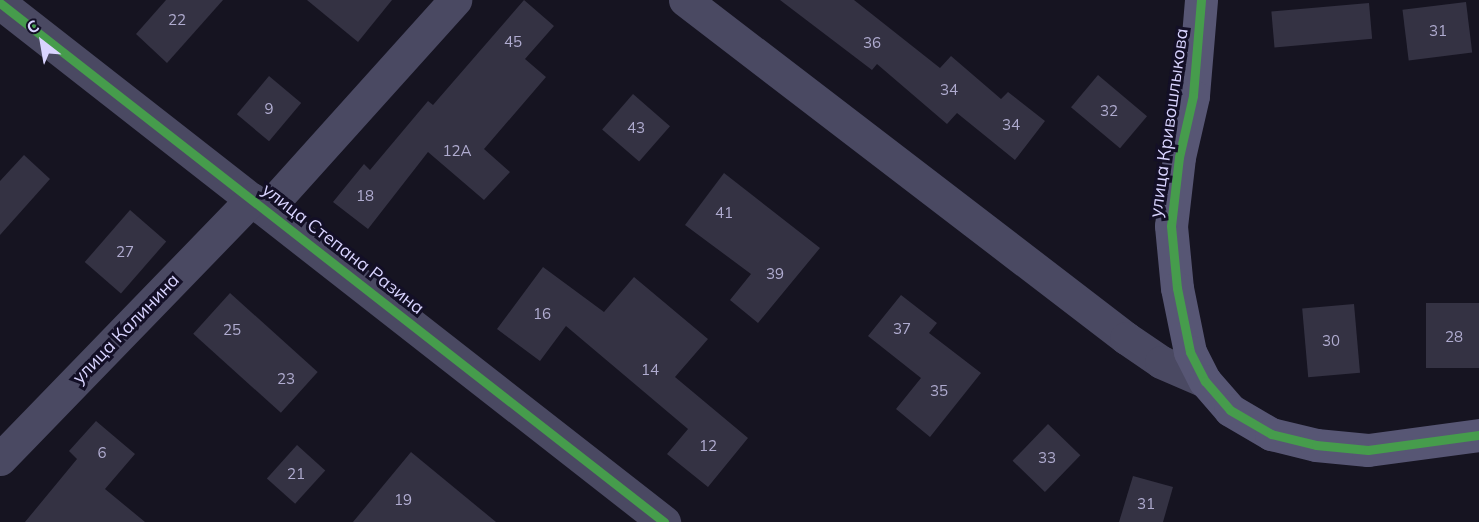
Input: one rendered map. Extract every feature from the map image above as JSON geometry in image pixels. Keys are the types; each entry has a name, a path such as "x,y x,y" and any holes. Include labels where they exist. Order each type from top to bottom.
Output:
{"street":[{"name":"улица Калинина","path":"0,459 259,204 455,0"},
{"name":"улица Кривошлыкова","path":"685,0 1126,338 1161,362 1205,381"},
{"name":"улица Кривошлыкова","path":"1201,0 1193,96 1179,157 1171,225 1177,288 1190,352 1205,381 1230,410 1271,434 1316,445 1368,450 1479,435"},
{"name":"улица Степана Разина","path":"0,3 664,522"}],"building":[{"path":"166,0 223,0 167,63 136,34"},
{"path":"307,0 392,0 358,42"},
{"path":"524,0 554,26 525,59 546,77 484,149 510,172 484,200 428,152 368,229 333,202 364,164 370,170 428,101 433,105"},
{"path":"780,0 854,0 940,68 951,56 1001,99 1008,92 1045,121 1015,160 957,113 947,124 877,64 872,70"},
{"path":"1466,2 1472,53 1409,60 1402,10"},
{"path":"1369,3 1372,39 1275,47 1271,12"},
{"path":"1098,75 1147,116 1120,148 1071,107"},
{"path":"269,76 301,103 269,141 237,114"},
{"path":"633,94 670,126 639,162 602,129"},
{"path":"24,155 50,179 0,235 0,181"},
{"path":"724,173 820,248 758,323 730,300 751,274 685,225"},
{"path":"130,210 166,241 121,294 85,262"},
{"path":"543,267 604,312 634,277 708,339 675,377 748,438 708,487 667,454 688,429 566,326 540,361 497,329"},
{"path":"230,293 318,372 281,413 193,334"},
{"path":"901,295 937,323 929,333 981,373 930,437 896,409 921,378 868,336"},
{"path":"1426,303 1479,303 1479,368 1426,368"},
{"path":"1354,304 1360,373 1308,377 1302,309"},
{"path":"96,421 135,454 105,489 145,522 25,522 77,459 69,451"},
{"path":"1048,424 1080,455 1045,492 1013,461"},
{"path":"297,445 325,470 295,504 267,478"},
{"path":"411,452 496,522 353,522"},
{"path":"1133,476 1173,487 1163,522 1119,522"}],"cycle path":[{"path":"1201,0 1193,96 1179,157 1171,226 1177,288 1190,352 1205,381 1230,410 1271,434 1316,445 1368,450 1479,435"},
{"path":"0,3 664,522"}]}
